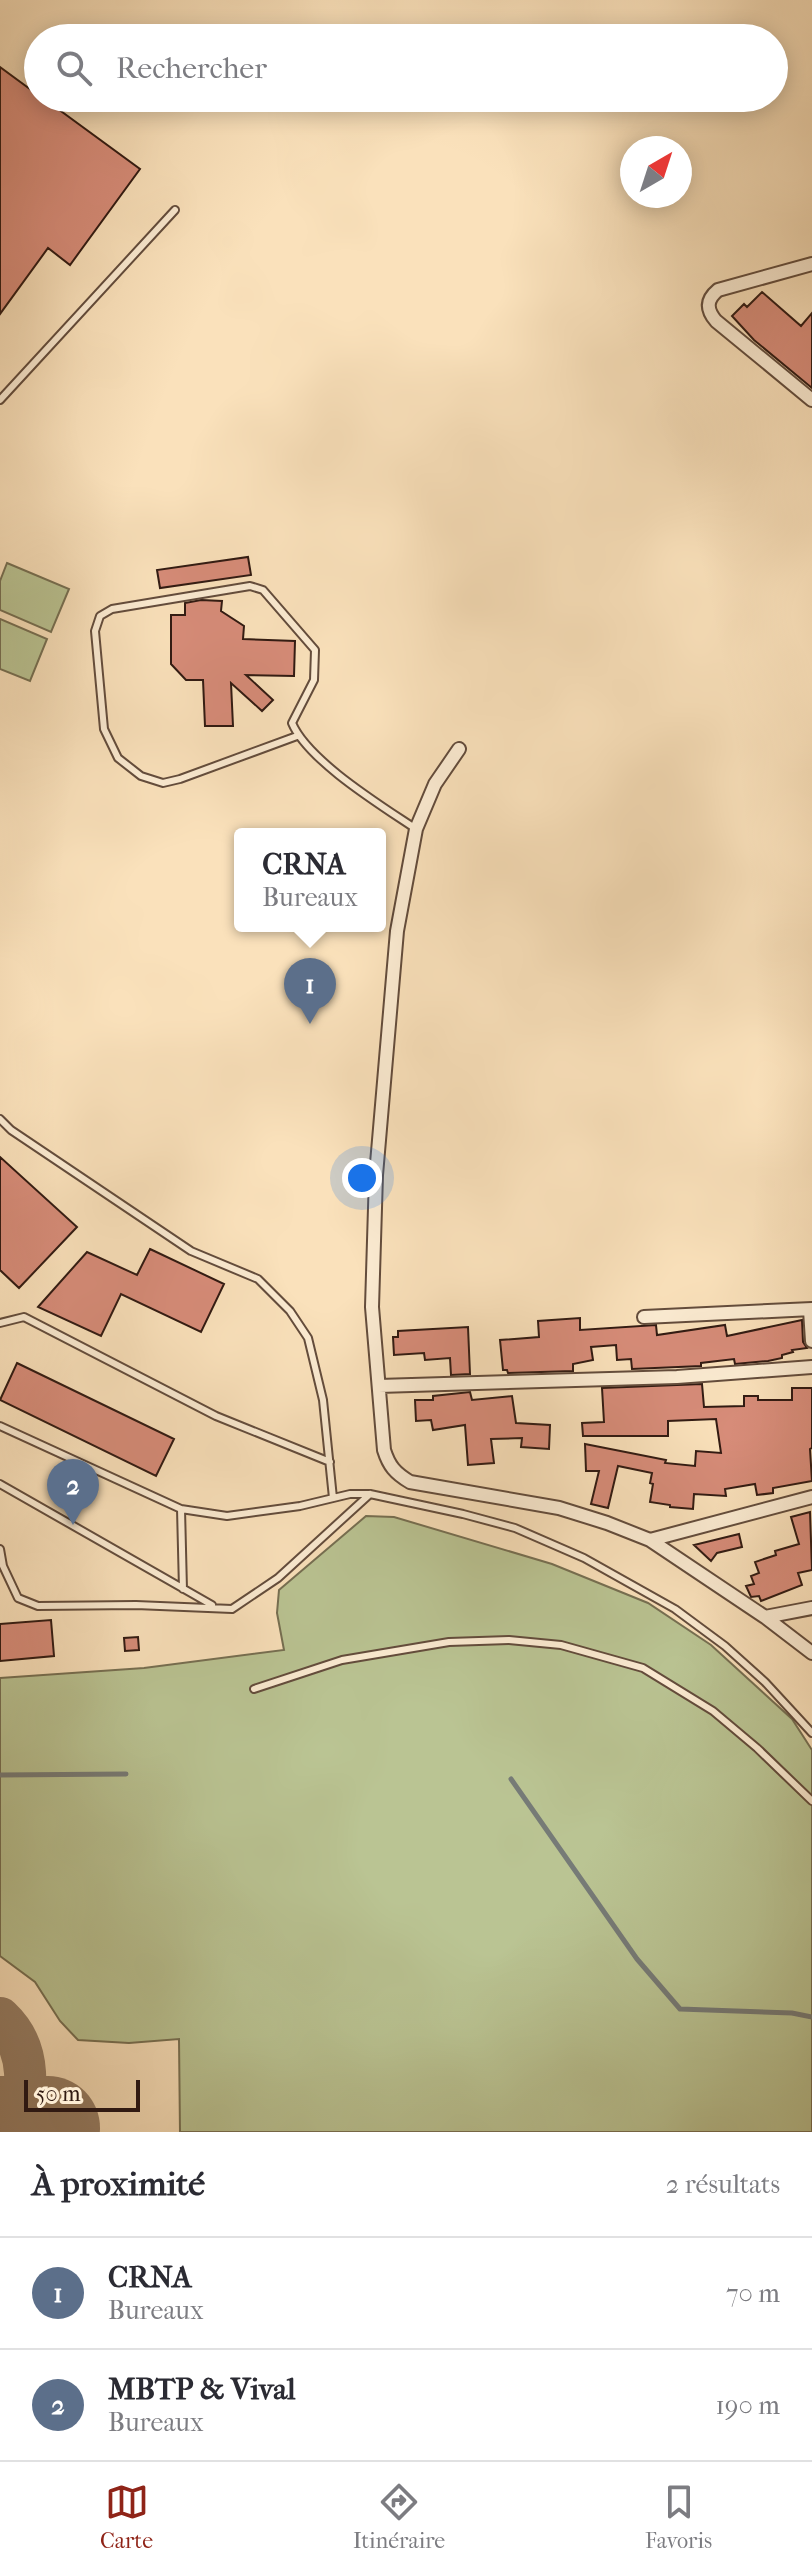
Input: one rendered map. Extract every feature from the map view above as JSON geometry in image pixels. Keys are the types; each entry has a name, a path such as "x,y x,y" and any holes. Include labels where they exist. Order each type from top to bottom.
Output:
{"street":[{"path":"811,265 718,290 709,300 709,312 812,400"},
{"path":"459,749 435,784 416,829 397,931 376,1175 372,1307 384,1450 388,1462 395,1473 410,1482 559,1508 650,1540 765,1617 812,1653"},
{"path":"644,1317 811,1310 812,1341"},
{"path":"379,1386 677,1377 812,1367"},
{"path":"650,1540 812,1497"},
{"path":"765,1617 812,1608"}],"lane":[{"path":"0,400 175,210"},
{"path":"297,736 180,779 163,783 141,776 118,758 104,729 95,631 100,616 112,609 250,586 263,590 315,650 314,680 292,723 297,736 353,787 416,829"},
{"path":"0,1119 11,1130 191,1251 258,1279 290,1311 308,1338 323,1400 333,1498"},
{"path":"0,1323 24,1317 216,1416 330,1462"},
{"path":"0,1426 181,1509 227,1516 300,1506 350,1494 370,1494 515,1528 584,1558 675,1609 725,1646 765,1682 812,1733"},
{"path":"0,1484 215,1607"},
{"path":"0,1549 3,1566 18,1598 38,1606 232,1609 278,1578 370,1494"},
{"path":"181,1509 183,1589"},
{"path":"254,1689 342,1660 449,1642 509,1640 561,1645 643,1668 713,1711 812,1801"}],"green space":[{"path":"7,563 69,589 51,632 0,610 0,581"},
{"path":"0,619 47,639 30,681 0,669"},
{"path":"366,1516 394,1517 552,1564 648,1603 711,1645 792,1719 812,1750 812,2132 180,2132 179,2039 129,2043 78,2040 60,2021 35,1982 0,1956 0,1678 144,1668 284,1650 277,1613 279,1590"}],"building":[{"path":"0,67 24,85 24,112 62,112 140,169 70,265 48,248 0,314"},
{"path":"762,292 801,326 812,313 812,388 754,340 732,316"},
{"path":"248,557 251,575 160,588 157,570"},
{"path":"222,601 221,611 244,626 243,639 295,641 294,676 246,675 273,700 262,711 231,683 233,726 205,726 203,680 186,680 171,664 171,615 185,615 185,603"},
{"path":"0,1157 77,1227 19,1288 0,1270"},
{"path":"150,1249 224,1284 201,1332 121,1294 101,1336 38,1307 87,1252 137,1275"},
{"path":"580,1318 580,1330 656,1325 657,1335 725,1325 727,1336 802,1320 803,1342 807,1348 792,1350 782,1358 768,1361 735,1364 734,1359 701,1363 701,1366 632,1369 631,1359 617,1360 616,1345 591,1347 593,1360 573,1364 573,1371 508,1373 503,1370 500,1340 539,1337 538,1321"},
{"path":"468,1327 470,1374 451,1375 450,1358 425,1360 424,1353 394,1355 393,1337 398,1337 398,1331"},
{"path":"17,1363 174,1439 156,1476 0,1400"},
{"path":"702,1384 704,1407 744,1406 744,1396 758,1396 758,1400 792,1400 792,1388 812,1388 812,1481 773,1488 773,1493 757,1495 755,1484 725,1489 726,1496 694,1494 693,1509 650,1502 652,1473 618,1466 608,1508 591,1504 599,1471 586,1471 585,1444 666,1460 665,1463 695,1466 696,1451 721,1453 716,1419 668,1421 668,1436 583,1436 582,1423 604,1422 602,1388"},
{"path":"470,1392 472,1400 512,1396 516,1423 550,1425 549,1449 521,1447 522,1438 491,1439 494,1463 468,1465 465,1425 433,1430 431,1420 416,1421 415,1400 433,1400 433,1396"},
{"path":"810,1512 812,1570 798,1573 802,1585 761,1601 759,1596 751,1597 746,1586 754,1584 751,1576 759,1573 755,1562 776,1555 775,1551 799,1544 791,1517"},
{"path":"739,1534 742,1547 717,1553 711,1561 694,1545"},
{"path":"51,1620 54,1656 0,1661 0,1624"},
{"path":"138,1637 139,1650 125,1651 124,1638"}],"waterway":[{"path":"0,1775 126,1774"},
{"path":"511,1779 637,1959 680,2009 792,2013 812,2017"}],"taxiway":[{"path":"0,2018 18,2043 25,2072 22,2103 11,2132"}],"runway":[{"path":"0,2128 48,2128"}],"place":[{"name":"CRNA","path":"310,1024"},
{"name":"MBTP & Vival","path":"73,1525"}]}
